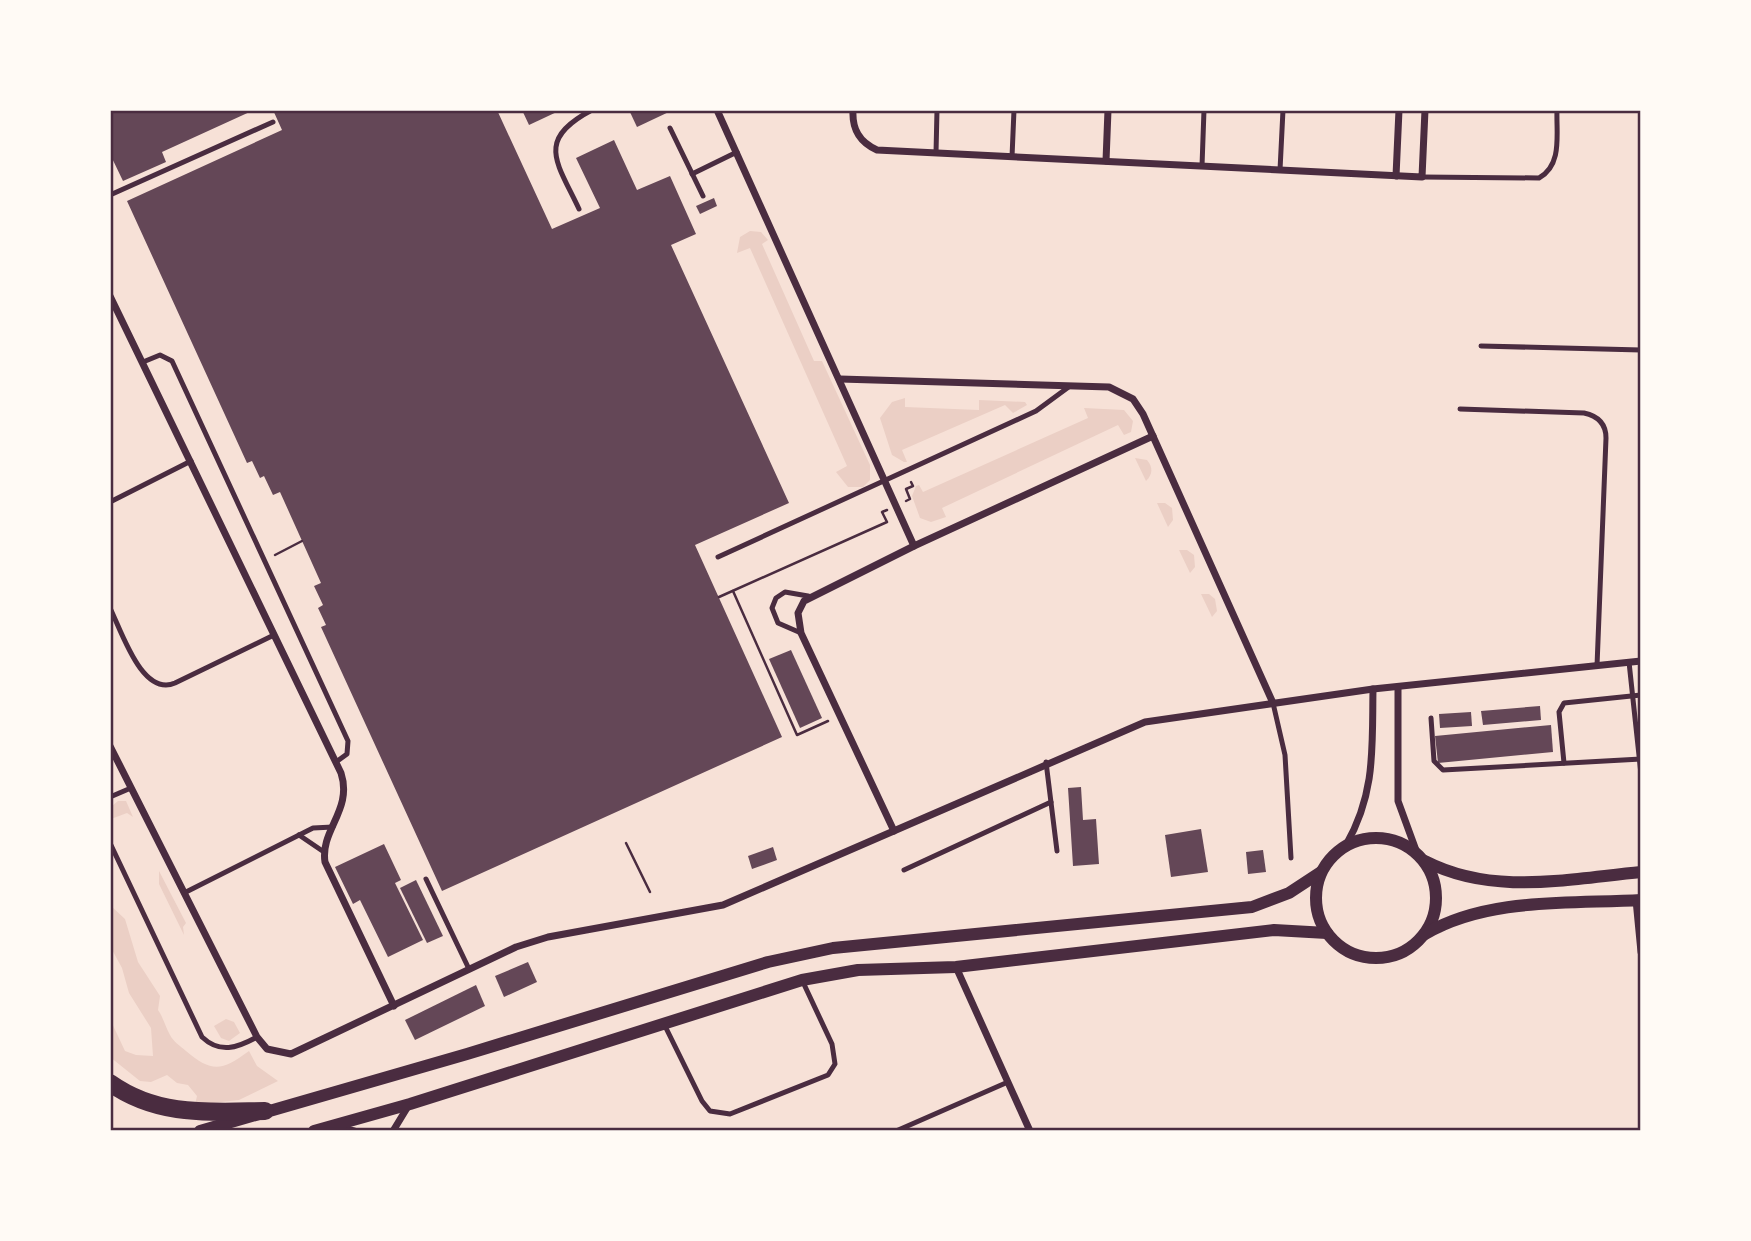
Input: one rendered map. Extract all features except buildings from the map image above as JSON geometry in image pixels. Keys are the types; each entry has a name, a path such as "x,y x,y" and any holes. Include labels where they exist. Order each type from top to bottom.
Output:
{"highway":[{"path":"110,1083 136,1099 165,1109 265,1111"}],"street":[{"path":"718,110 914,546"},
{"path":"853,110 854,128 867,145 877,150 1422,177 1425,110"},
{"path":"1107,161 1108,110"},
{"path":"1396,176 1399,110"},
{"path":"110,296 336,762 344,793 324,852 330,875 394,1006"},
{"path":"840,379 1109,387 1126,393 1139,406 1273,703"},
{"path":"894,831 801,633 798,613 808,596 1153,436"},
{"path":"110,746 257,1037 267,1049 291,1054 469,969 537,940 723,905 1046,762 1145,722 1373,689 1641,661"},
{"path":"1398,687 1396,783 1402,819 1435,881 1437,904 1425,934"},
{"path":"1346,845 1362,814 1371,781 1373,689"},
{"path":"200,1131 467,1054 768,962 833,948 1252,907 1289,893 1321,872 1331,857 1346,845 1364,838 1383,838 1401,843 1421,857 1461,877 1501,883 1641,873"},
{"path":"1321,872 1316,904 1327,933 1344,948 1376,958 1408,949 1425,934 1443,924 1482,911 1638,900 1641,952"},
{"path":"314,1131 410,1104 802,979 858,970 956,967 1274,930 1327,933"},
{"path":"956,967 1030,1131"},
{"path":"393,1131 410,1104"},
{"path":"331,1126 354,1131"}],"lane":[{"path":"579,209 558,164 555,146 557,138 568,123 592,110"},
{"path":"936,153 937,110"},
{"path":"1012,157 1014,110"},
{"path":"1202,166 1204,110"},
{"path":"1280,170 1283,110"},
{"path":"1422,177 1539,178 1550,170 1555,157 1557,110"},
{"path":"110,195 273,122"},
{"path":"670,128 703,196"},
{"path":"692,174 737,152"},
{"path":"1481,346 1641,350"},
{"path":"142,362 160,355 172,361 348,741 347,754 336,762"},
{"path":"718,557 1036,411 1070,386"},
{"path":"1460,409 1584,413 1592,415 1603,425 1606,439 1597,666"},
{"path":"110,502 191,461"},
{"path":"801,633 778,623 772,608 776,598 785,592 808,596"},
{"path":"110,608 147,678 163,686 175,683 274,635"},
{"path":"1629,662 1641,774"},
{"path":"1564,763 1559,712 1564,703 1641,695"},
{"path":"1273,703 1285,755 1291,858"},
{"path":"1431,718 1434,761 1443,770 1640,759"},
{"path":"1046,762 1057,851"},
{"path":"110,797 131,788"},
{"path":"904,870 1051,802"},
{"path":"184,893 317,827 334,827"},
{"path":"299,835 324,852"},
{"path":"110,843 197,1031 207,1042 222,1048 240,1046 257,1037"},
{"path":"426,879 469,969"},
{"path":"664,1023 702,1101 710,1111 730,1114 828,1076 835,1064 832,1044 802,979"},
{"path":"896,1131 1008,1082"}],"path":[{"path":"719,597 887,522 883,512 910,499 906,489 913,486 907,472"},
{"path":"733,591 797,736 840,715"},
{"path":"626,843 650,892"}],"shaded area":[{"path":"750,231 761,232 768,240 762,244 814,361 822,361 870,465 870,480 863,487 848,487 836,472 847,466 750,248 737,253 740,237"},
{"path":"905,398 905,407 979,410 979,400 1025,402 1027,405 1013,413 1005,405 902,450 907,462 904,462 892,455 880,418 892,402"},
{"path":"1084,408 1124,410 1133,421 1131,432 1124,435 1118,425 942,508 946,517 931,522 920,518 912,496 916,486 919,485 923,492 1088,418"},
{"path":"1135,458 1147,460 1150,465 1151,473 1146,481"},
{"path":"1157,503 1165,503 1172,508 1173,520 1168,527"},
{"path":"1179,550 1187,550 1194,555 1195,567 1190,573"},
{"path":"1201,594 1209,594 1215,599 1217,611 1212,617"},
{"path":"118,801 126,801 133,817 127,813 111,819 112,806"},
{"path":"159,871 186,923 183,927 184,935 159,884"},
{"path":"110,905 125,919 138,962 160,996 158,1010 175,1041 203,1063 217,1067 231,1063 249,1051 257,1066 278,1081 239,1100 195,1105 197,1096 188,1085 177,1083 167,1075 151,1082 140,1081 110,1057 110,1019 125,1051 153,1056 151,1028 129,993 122,968 110,946"},
{"path":"226,1019 234,1022 240,1033 229,1041 221,1038 214,1026"}]}
